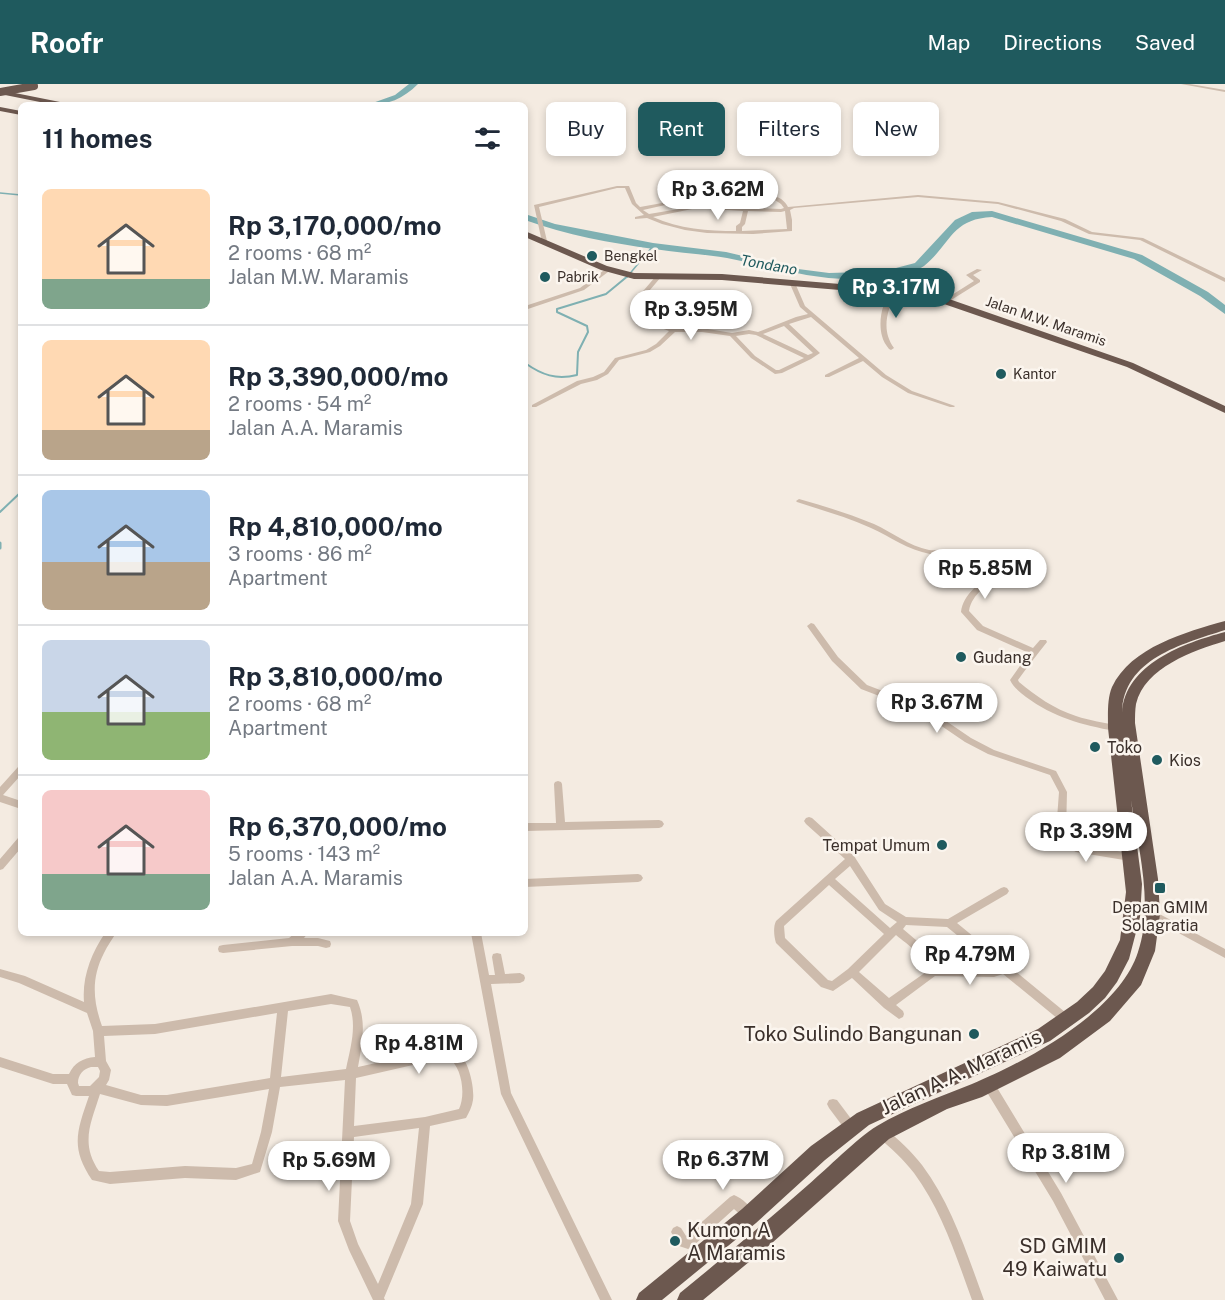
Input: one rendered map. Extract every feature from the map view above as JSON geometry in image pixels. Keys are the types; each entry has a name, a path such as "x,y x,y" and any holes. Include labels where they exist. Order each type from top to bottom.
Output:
{"highway":[{"path":"2,94 18,84"},
{"path":"2,94 30,85 42,84"},
{"path":"30,85 25,89 28,94 36,98"},
{"path":"2,94 53,102"},
{"path":"2,94 19,102"},
{"path":"0,109 18,112"},
{"path":"528,235 544,239 609,269"},
{"name":"Jalan M.W. Maramis","path":"609,269 634,276 722,277 893,292 946,302 1130,365 1225,410"},
{"path":"646,1300 850,1128 877,1111 1032,1042 1067,1020 1101,992 1119,965 1132,930 1134,891 1115,728 1116,694 1128,671 1145,658 1225,625"},
{"name":"Jalan A.A. Maramis","path":"687,1300 780,1224 882,1133 944,1102 989,1085 1054,1052 1104,1015 1135,980 1147,951 1152,914 1150,879 1128,723 1129,704 1136,686 1153,668 1225,636"},
{"path":"756,1209 780,1224"}],"street":[{"path":"1183,84 1225,92"},
{"path":"544,239 535,208 623,186 628,189 633,203 647,216 688,230 740,232 790,230 788,209 782,201 774,197"},
{"path":"637,218 697,207 788,209 918,196 998,203 1063,219 1091,233 1141,239 1225,280"},
{"path":"639,209 690,199"},
{"path":"740,232 739,226 742,224 746,209"},
{"path":"528,307 575,293 591,284 609,269"},
{"path":"946,302 978,281 969,275 979,270"},
{"path":"658,277 642,295 638,307 638,313 650,322 673,330 702,330 732,335 749,332 758,334 772,342 786,345 809,358"},
{"path":"793,284 803,307 900,387 952,406"},
{"path":"891,348 886,343 883,330 885,309 893,292"},
{"path":"758,334 812,315"},
{"path":"732,335 753,357 776,372 817,353 785,323"},
{"path":"534,406 579,382 595,379 606,373 621,358 648,351 658,345 673,330"},
{"path":"827,376 864,358"},
{"path":"799,501 874,527 913,548 931,553 962,552 978,556 996,565 999,568 997,572 969,598 965,608 966,614 980,628 995,637 1034,652"},
{"path":"811,626 835,659 864,687 924,710 981,747 1053,773 1063,792 1060,832 1066,842 1076,848 1130,857"},
{"path":"1043,642 1014,681 1015,684 1055,713 1074,721 1115,728"},
{"path":"0,793 18,772"},
{"path":"558,784 561,826"},
{"path":"0,798 18,804"},
{"path":"809,821 851,859 877,901 890,913 896,928"},
{"path":"528,827 659,824"},
{"path":"0,866 18,845"},
{"path":"851,859 779,924 780,940 825,984 836,986 896,928 949,923 1004,891"},
{"path":"528,883 638,878"},
{"path":"829,879 896,928 929,960 931,974 888,1005"},
{"path":"1152,914 1225,954"},
{"path":"949,923 1067,1020"},
{"path":"109,936 95,960 89,981 91,1010 98,1031 101,1063 106,1070 97,1088 81,1144 84,1158 96,1176 110,1178 185,1172 236,1174 250,1172 256,1168 261,1156 274,1083 283,1009"},
{"path":"291,942 299,936"},
{"path":"477,936 506,1094 606,1300"},
{"path":"223,949 291,942 318,942 326,945"},
{"path":"912,944 972,949 977,946"},
{"path":"497,957 501,979"},
{"path":"931,971 994,973 1004,969"},
{"path":"852,972 899,1014"},
{"path":"0,973 21,979 91,1010"},
{"path":"484,980 520,978"},
{"path":"98,1031 155,1029 331,999 353,1003 357,1009 357,1024 351,1074 344,1221 353,1246 379,1298"},
{"path":"101,1063 86,1063 76,1070 72,1079 76,1091 86,1092 97,1088 142,1100 162,1100 351,1074 452,1052 457,1058 466,1088 465,1110 454,1117 348,1132"},
{"path":"0,1062 53,1079 72,1079"},
{"path":"989,1085 1057,1197 1112,1300"},
{"path":"833,1104 850,1128"},
{"path":"379,1298 417,1204 425,1122"},
{"path":"882,1133 898,1146 936,1193 960,1245 978,1300"},
{"path":"677,1233 683,1242 688,1243 734,1201 756,1209"}],"waterway":[{"name":"Tondano","path":"381,102 398,97 414,84"},
{"path":"0,193 18,195"},
{"name":"Tondano","path":"528,218 553,227 653,246 726,255 798,272 829,276 897,271 919,265 959,222 972,215 992,214 1138,257 1204,294 1225,311"},
{"path":"628,276 653,246"},
{"path":"528,365 550,375 562,377 577,375 578,352 588,332 587,326 557,312 557,309 606,294 628,276"},
{"path":"0,512 18,495"},
{"path":"0,543 0,548"}],"place":[{"name":"Bengkel","path":"592,256"},
{"name":"Pabrik","path":"545,277"},
{"name":"Kantor","path":"1001,374"},
{"name":"Gudang","path":"961,657"},
{"name":"Toko","path":"1095,747"},
{"name":"Kios","path":"1157,760"},
{"name":"Tempat Umum","path":"942,845"},
{"name":"Depan GMIM Solagratia","path":"1160,888"},
{"name":"Toko Sulindo Bangunan","path":"974,1034"},
{"name":"Kumon A A Maramis","path":"675,1241"},
{"name":"SD GMIM 49 Kaiwatu","path":"1119,1258"}]}
